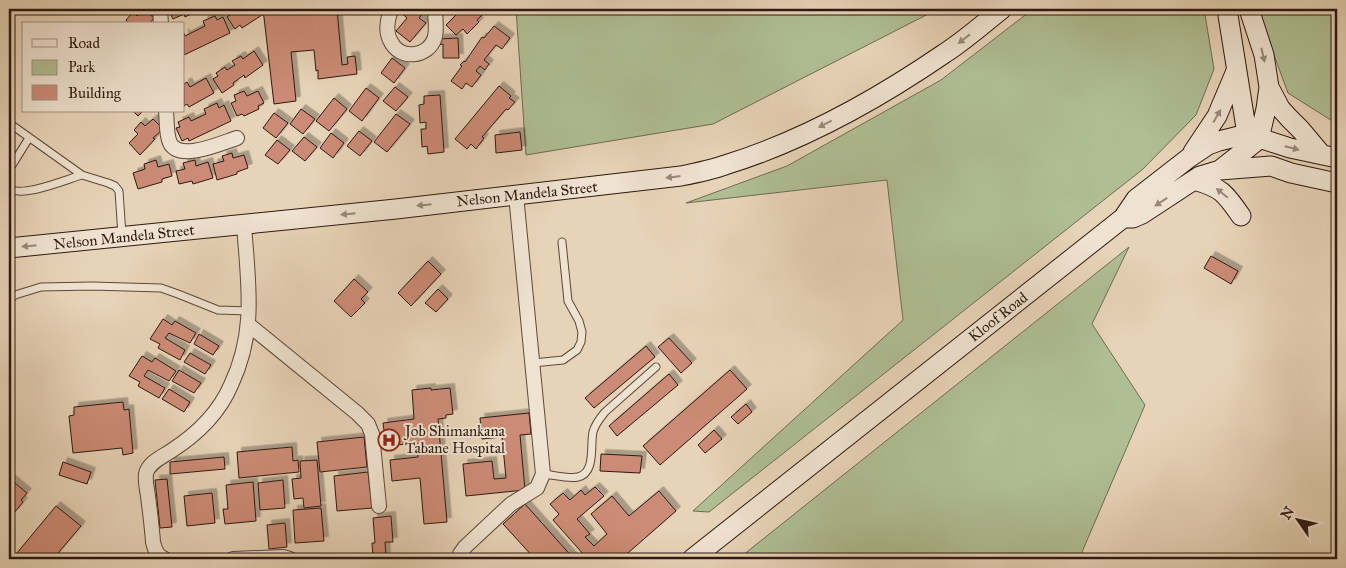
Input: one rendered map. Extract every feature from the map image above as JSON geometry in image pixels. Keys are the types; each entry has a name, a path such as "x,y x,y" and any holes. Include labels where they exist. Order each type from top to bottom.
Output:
{"street":[{"path":"160,9 161,22"},
{"path":"391,9 387,30 390,41 404,54 412,55 420,54 430,48 435,36 435,9"},
{"name":"Nelson Mandela Street","path":"9,248 244,225 516,195 681,176 725,166 775,147 821,126 878,96 946,52 1002,9"},
{"path":"1226,9 1253,138 1271,166"},
{"path":"1220,170 1253,138 1266,109 1269,87 1264,55 1249,9"},
{"path":"1190,157 1217,116 1237,68"},
{"path":"1269,87 1280,108 1288,118 1330,156"},
{"path":"166,112 169,142 179,152 196,150 237,138"},
{"path":"1122,218 1136,199 1190,157 1214,143 1253,138 1330,156"},
{"name":"Kloof Road","path":"692,559 1122,218 1133,218 1142,214 1200,176 1220,170 1271,166 1292,173 1337,183"},
{"path":"1194,180 1224,192 1241,216"},
{"path":"459,559 465,547 511,504 538,488 544,474 516,195"},
{"path":"165,559 156,552 153,542 146,482 148,468 195,434 207,422 231,387 246,342 249,318 244,225"},
{"path":"249,318 357,412 368,424 372,434 379,506"},
{"path":"233,559 283,557 290,559"}],"lane":[{"path":"9,123 82,175 108,182 119,191 122,237"},
{"path":"9,170 29,138"},
{"path":"9,188 20,192 32,190 82,175"},
{"path":"533,362 563,360 577,350 581,342 582,332 579,321 568,301 562,242"},
{"path":"9,300 16,295 41,287 161,288 218,310 249,318"},
{"path":"544,474 578,477 584,474 589,469 592,434 599,419 656,367"}],"green space":[{"path":"516,9 938,9 713,124 526,155"},
{"path":"1033,9 1204,9 1214,69 1196,115 1143,169 709,512 693,511 903,320 887,180 686,203 787,166 941,80"},
{"path":"1257,9 1337,9 1337,124 1288,93"},
{"path":"1129,247 1092,324 1145,405 1082,552 1085,559 738,559"}],"building":[{"path":"144,9 154,18 151,22 128,22 126,20 133,12 137,16"},
{"path":"168,9 201,9 185,17 184,14 173,19"},
{"path":"230,9 258,9 262,15 242,28 240,25 235,29 227,17 233,13"},
{"path":"263,9 337,9 342,65 348,64 347,57 355,56 357,74 318,79 314,50 291,52 296,101 274,104"},
{"path":"397,9 426,9 419,18 426,23 410,42 396,31 407,18"},
{"path":"462,9 492,9 488,13 486,11 477,20 479,22 467,34 463,29 456,35 446,25"},
{"path":"215,16 217,20 223,17 230,33 185,55 185,36 205,26 203,21"},
{"path":"494,26 510,38 502,49 496,45 484,60 489,64 485,70 480,66 476,71 481,75 472,87 466,83 462,89 451,81 462,66 460,65 465,62 482,37 484,38"},
{"path":"458,38 459,58 443,58 443,44 439,45 439,39"},
{"path":"254,51 263,65 245,78 244,75 222,93 213,79 218,76 216,73 225,67 227,70 235,65 232,61 241,56 243,59"},
{"path":"392,58 405,68 394,83 381,73"},
{"path":"206,78 214,93 189,107 187,104 185,105 185,83 187,82 190,87"},
{"path":"499,86 515,102 508,110 506,109 482,137 484,138 476,149 471,144 467,149 455,139"},
{"path":"395,87 408,97 396,111 383,101"},
{"path":"366,88 379,98 362,121 349,111"},
{"path":"244,91 247,96 258,91 264,103 258,106 259,109 244,116 242,114 237,116 231,103 236,101 234,95"},
{"path":"440,95 444,152 428,154 427,146 422,147 421,129 426,129 426,122 420,123 419,105 424,104 424,96"},
{"path":"334,98 347,109 329,131 316,121"},
{"path":"217,103 219,108 224,105 231,121 189,141 188,138 182,141 176,128 180,127 178,122 189,117 191,121 206,114 204,109"},
{"path":"301,109 315,119 303,134 290,124"},
{"path":"134,112 142,112 138,116"},
{"path":"274,113 288,123 276,138 263,128"},
{"path":"396,114 410,124 387,152 374,142"},
{"path":"153,119 163,129 153,138 155,139 140,155 129,143 138,134 134,130 141,122 145,126"},
{"path":"359,131 372,141 360,156 347,146"},
{"path":"520,132 522,150 496,153 495,135"},
{"path":"331,133 344,143 333,158 320,148"},
{"path":"304,137 317,147 305,161 292,151"},
{"path":"277,140 290,150 278,164 265,155"},
{"path":"232,153 233,158 244,155 248,168 237,172 237,174 217,180 213,164 224,161 222,156"},
{"path":"156,160 158,167 169,164 172,176 162,179 162,182 138,189 133,173 145,169 144,164"},
{"path":"195,160 196,166 208,162 213,178 193,184 192,181 179,184 176,171 185,169 183,163"},
{"path":"1211,256 1238,271 1231,284 1204,268"},
{"path":"428,261 441,274 411,306 398,293"},
{"path":"354,279 368,292 361,299 365,303 351,317 334,301"},
{"path":"438,289 448,299 436,312 425,303"},
{"path":"163,319 172,325 175,321 196,333 190,343 169,333 165,338 185,350 180,360 158,348 160,344 150,339"},
{"path":"199,334 219,346 213,355 194,344"},
{"path":"669,338 692,363 681,373 658,347"},
{"path":"646,346 655,357 594,408 585,398"},
{"path":"190,353 211,365 205,374 184,362"},
{"path":"142,356 152,362 155,358 176,371 169,381 148,370 144,376 165,388 159,398 138,386 140,382 129,376"},
{"path":"179,370 201,383 194,393 172,381"},
{"path":"730,370 747,389 660,465 643,446"},
{"path":"669,374 678,385 617,436 609,426"},
{"path":"431,388 431,390 450,388 453,414 446,415 446,418 438,419 447,522 424,524 420,478 392,481 390,460 418,457 417,443 386,446 383,423 414,419 412,390"},
{"path":"169,389 190,402 184,412 162,399"},
{"path":"123,402 124,410 129,409 133,453 123,455 122,448 73,453 69,416 74,415 74,407"},
{"path":"746,404 752,412 738,424 731,417"},
{"path":"529,413 531,434 520,435 525,490 466,496 463,464 492,461 494,479 506,478 502,437 482,439 480,418"},
{"path":"714,430 722,439 705,453 698,445"},
{"path":"364,437 367,467 320,472 317,442"},
{"path":"292,447 293,461 298,460 299,472 239,478 237,452"},
{"path":"601,454 642,456 640,473 600,471"},
{"path":"224,457 225,469 170,474 170,462"},
{"path":"317,460 321,506 304,508 303,498 294,499 292,479 301,478 300,461"},
{"path":"63,462 91,472 87,484 59,475"},
{"path":"368,472 372,508 337,511 334,476"},
{"path":"9,478 27,493 21,500 23,502 14,513 12,511 9,514"},
{"path":"167,479 172,527 160,528 155,480"},
{"path":"283,480 285,508 260,510 258,483"},
{"path":"253,482 256,521 225,524 223,509 228,509 226,485"},
{"path":"595,487 604,496 577,519 590,534 585,537 594,546 607,534 591,514 612,496 629,516 659,491 676,511 621,559 583,559 584,555 553,520 559,514 550,504 563,493 570,500 581,490 585,495"},
{"path":"212,493 215,523 187,526 184,496"},
{"path":"525,504 574,559 535,559 503,524"},
{"path":"56,506 81,526 53,559 12,559"},
{"path":"321,508 324,541 295,543 293,510"},
{"path":"391,516 393,542 385,542 386,557 373,558 372,543 375,543 373,518"},
{"path":"285,523 287,547 269,549 267,525"}],"place":[{"name":"Job Shimankana Tabane Hospital","path":"389,440"}]}
